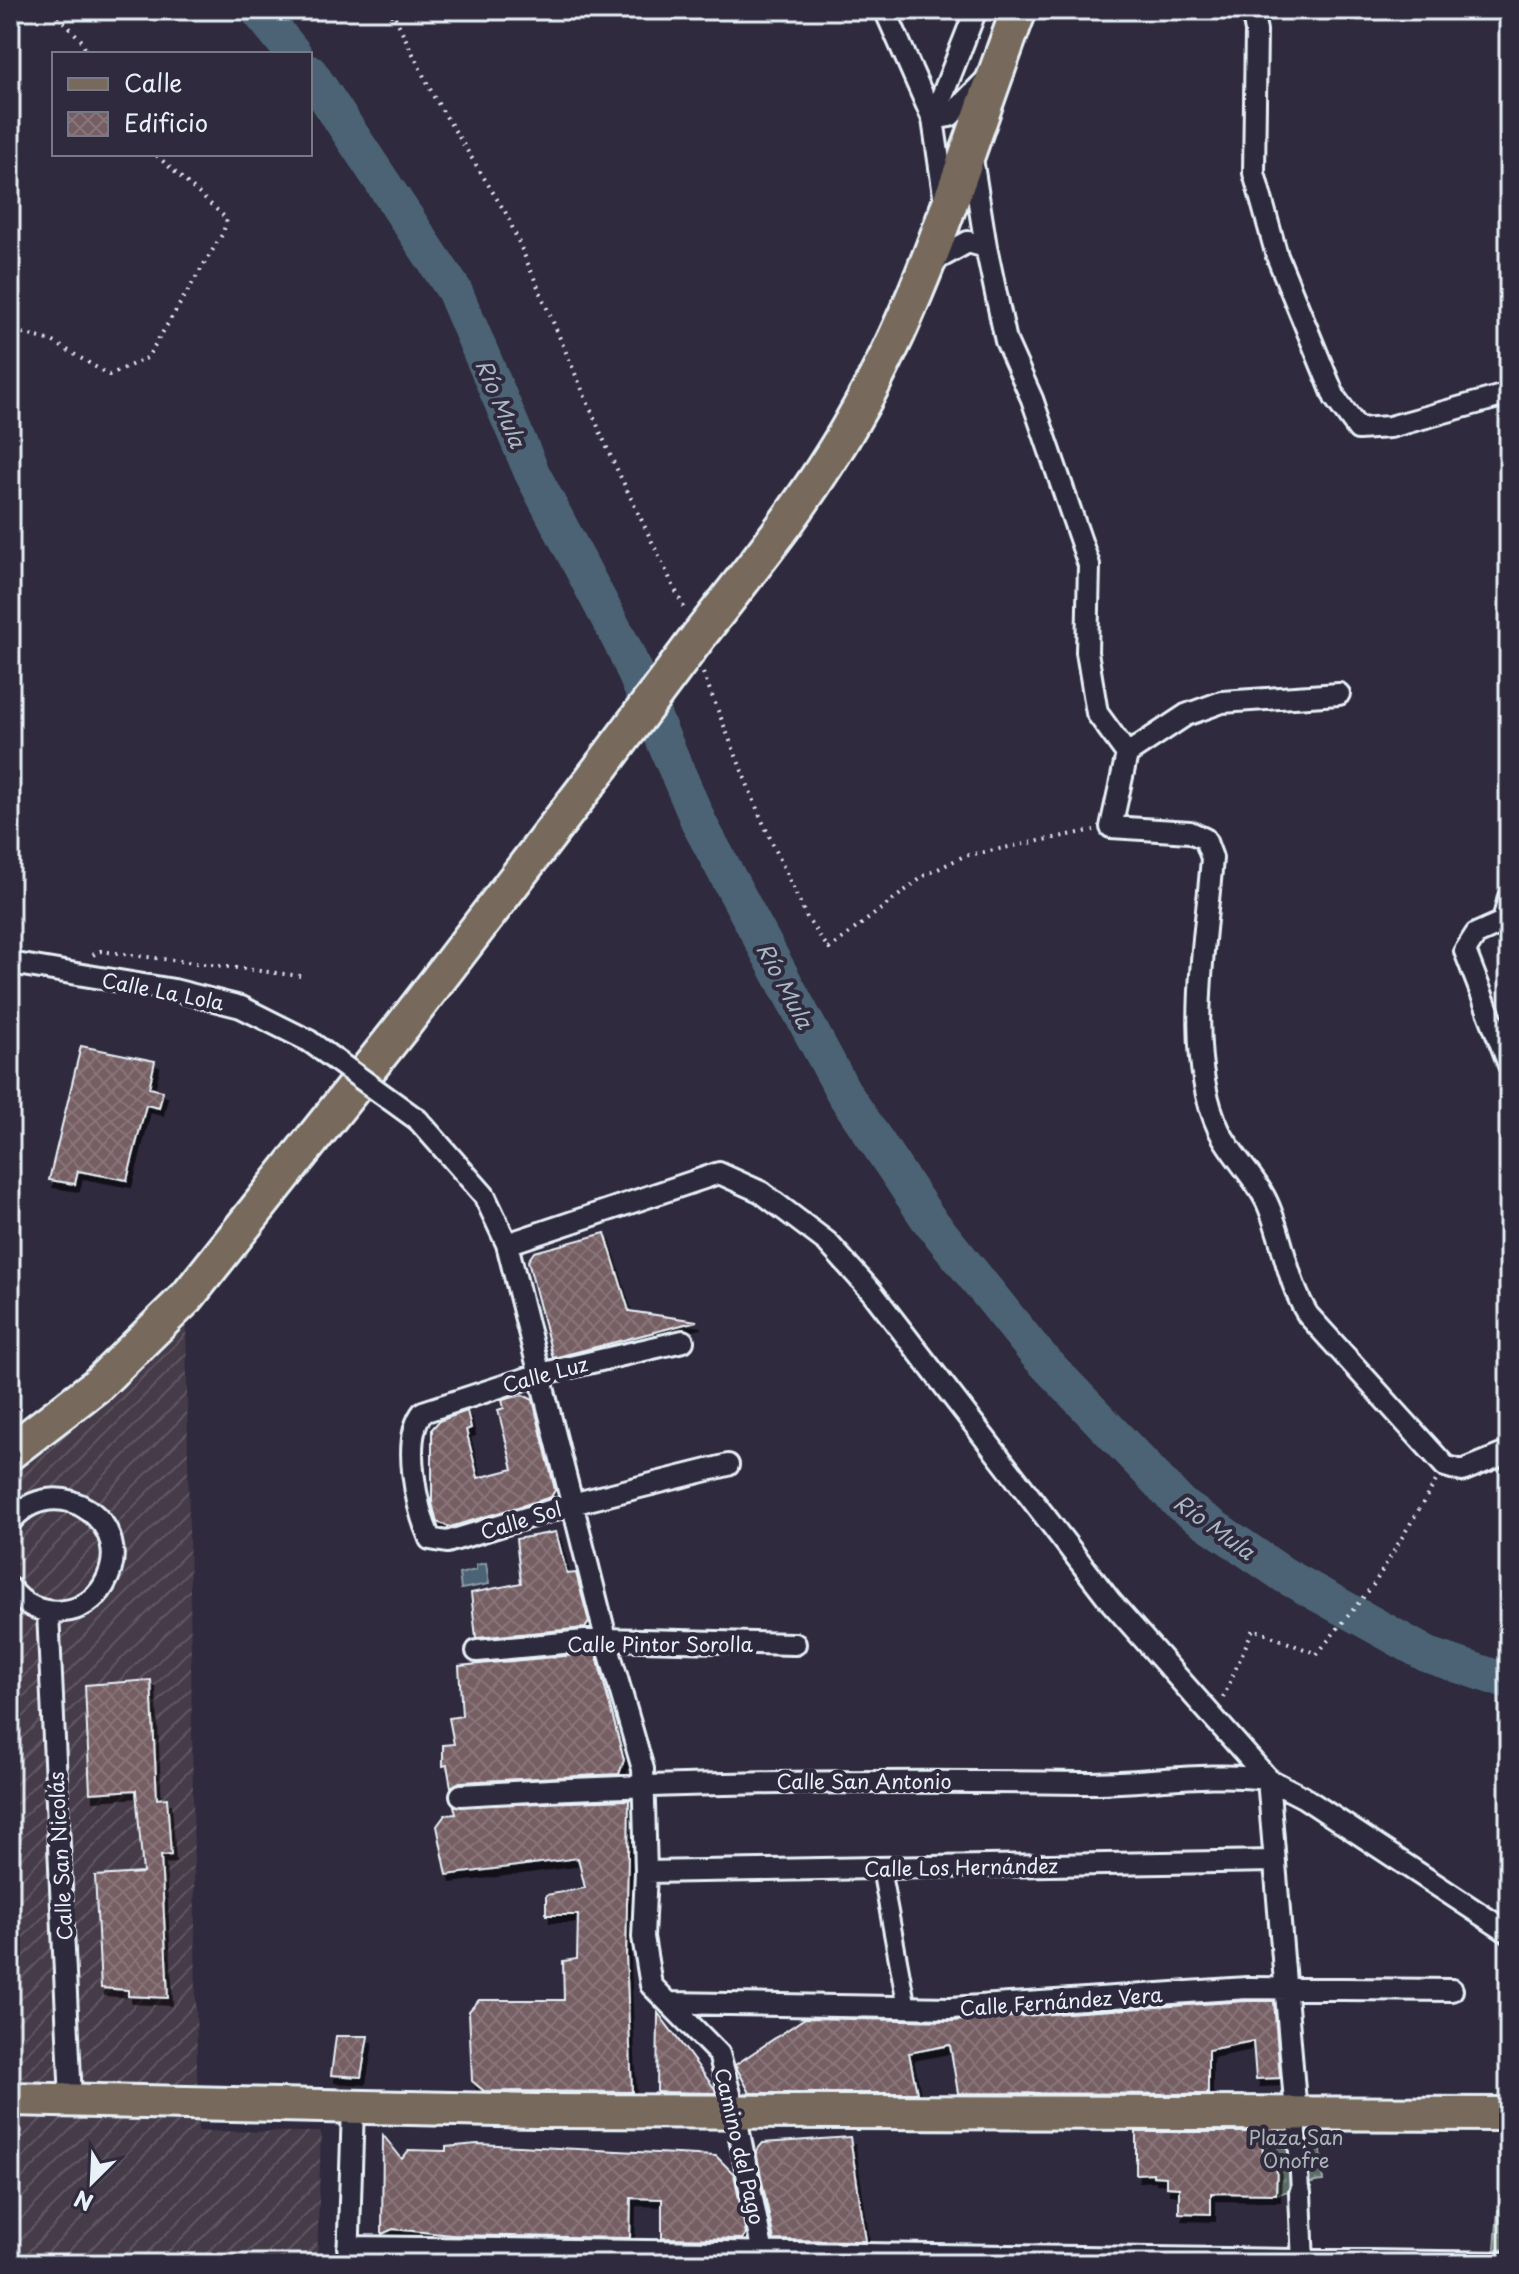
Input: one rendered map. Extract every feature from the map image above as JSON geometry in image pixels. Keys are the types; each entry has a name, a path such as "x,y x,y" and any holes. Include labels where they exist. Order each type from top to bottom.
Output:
{"highway":[{"path":"10,1452 97,1385 187,1297 396,1035 696,644 811,488 860,408 914,292 1019,10"}],"main road":[{"path":"10,2099 735,2112 1180,2110 1296,2114 1509,2114"}],"street":[{"path":"885,10 933,119 946,210"},
{"path":"933,119 976,10"},
{"path":"1252,10 1256,31 1254,173 1277,256 1335,398 1358,429 1390,427 1509,394"},
{"path":"933,119 950,116 996,70"},
{"path":"970,148 986,247 1006,341 1032,399 1089,565 1087,652 1097,713 1127,754"},
{"path":"914,292 939,258 968,242 986,247"},
{"path":"1339,694 1222,702 1186,715 1127,754 1111,827 1190,832 1205,839 1212,858 1199,1036 1206,1093 1219,1131 1269,1205 1294,1293 1308,1315 1445,1466 1462,1471 1509,1452"},
{"path":"1509,897 1503,922 1476,934 1465,951 1509,1065"},
{"name":"Calle La Lola","path":"10,963 174,990 241,1007 309,1041 418,1120 484,1195 507,1244 540,1374"},
{"path":"507,1244 719,1173 761,1192 827,1242 872,1292 1101,1590 1268,1779 1303,1797 1509,1933"},
{"name":"Calle Luz","path":"415,1422 423,1412 454,1399 540,1374 683,1341"},
{"name":"Camino del Pago","path":"540,1374 606,1639 645,1776 643,1937 651,1985 719,2054 735,2112 764,2258"},
{"name":"Calle Sol","path":"415,1422 413,1474 423,1522 430,1539 447,1542 572,1504 728,1465"},
{"path":"10,1522 33,1503 51,1499 70,1501 88,1509 101,1522 110,1538 113,1557 109,1576 99,1592 85,1605 67,1611 48,1612 30,1607 10,1588"},
{"name":"Calle San Nicolás","path":"48,1612 71,2100"},
{"name":"Calle Pintor Sorolla","path":"477,1651 606,1639 795,1644"},
{"name":"Calle San Antonio","path":"461,1795 645,1776 1085,1783 1236,1775 1268,1779"},
{"path":"1268,1779 1283,1989 1296,2114 1303,2263"},
{"name":"Calle Los Hernández","path":"646,1872 1275,1861"},
{"path":"881,1869 907,2008"},
{"name":"Calle Fernández Vera","path":"669,2003 907,2008 1247,1988 1452,1990"},
{"path":"353,2107 348,2255 1509,2263"}],"path":[{"path":"53,10 82,41 86,52"},
{"path":"385,10 395,17 434,97 507,215 696,644 760,816 807,918 829,949 924,876 964,856 1013,843 1111,827"},
{"path":"395,17 397,10"},
{"path":"10,353 22,333 52,341 109,375 147,358 223,233 227,219 157,156"},
{"path":"67,973 100,951 300,976"},
{"path":"1215,1719 1253,1629 1317,1654 1374,1584 1445,1466"}],"shaded area":[{"path":"186,1320 198,2131 321,2132 317,2264 10,2264 10,1469"}],"green space":[{"name":"Plaza San Onofre","path":"1319,2123 1323,2181 1276,2194 1277,2163 1263,2162 1262,2129"},
{"path":"1498,2210 1509,2211 1509,2250 1495,2249"}],"water":[{"path":"486,1563 489,1584 461,1589 459,1574 476,1570 476,1565"}],"building":[{"path":"81,1046 155,1061 149,1088 163,1091 159,1108 146,1105 127,1180 78,1171 75,1184 49,1180"},
{"path":"605,1233 629,1311 697,1321 553,1358 528,1261 534,1252"},
{"path":"523,1395 533,1400 555,1490 551,1497 450,1527 437,1522 432,1503 432,1429 439,1421 467,1411 471,1428 466,1430 478,1478 513,1469 498,1410 504,1408 502,1400"},
{"path":"556,1532 567,1574 576,1573 589,1622 585,1628 476,1638 471,1593 521,1583 516,1539"},
{"path":"596,1653 624,1760 619,1774 460,1782 451,1787 447,1765 443,1766 443,1745 454,1744 449,1718 462,1716 459,1666"},
{"path":"151,1680 157,1799 167,1798 171,1855 161,1856 168,1998 128,1996 128,1990 101,1988 95,1876 143,1873 136,1790 90,1793 85,1685"},
{"path":"629,1800 626,1956 632,2092 484,2091 472,2081 469,2011 479,2000 564,2000 563,1961 577,1959 578,1915 546,1915 546,1895 585,1888 578,1858 447,1875 437,1826 445,1815 456,1814 454,1806"},
{"path":"1274,2001 1280,2078 1256,2079 1253,2041 1208,2050 1208,2094 958,2093 950,2045 909,2053 917,2093 750,2093 735,2065 805,2018 952,2021"},
{"path":"658,2013 715,2089 716,2093 657,2092"},
{"path":"336,2036 368,2036 361,2077 331,2075"},
{"path":"1136,2132 1262,2132 1263,2162 1277,2163 1276,2194 1211,2193 1211,2214 1179,2213 1179,2188 1166,2187 1166,2177 1153,2176 1153,2173 1136,2174"},
{"path":"383,2135 402,2159 409,2150 446,2151 446,2147 477,2144 716,2156 734,2174 746,2234 742,2239 662,2238 662,2199 631,2198 630,2238 452,2235 393,2229 382,2234"},
{"path":"850,2137 866,2241 774,2240 756,2151 763,2143"}],"waterway":[{"name":"Río Mula","path":"258,10 292,52"},
{"name":"Río Mula","path":"312,76 454,290 532,473 625,650 700,825 844,1093 927,1217 1037,1354 1180,1504 1284,1575 1428,1655 1509,1682"}]}
